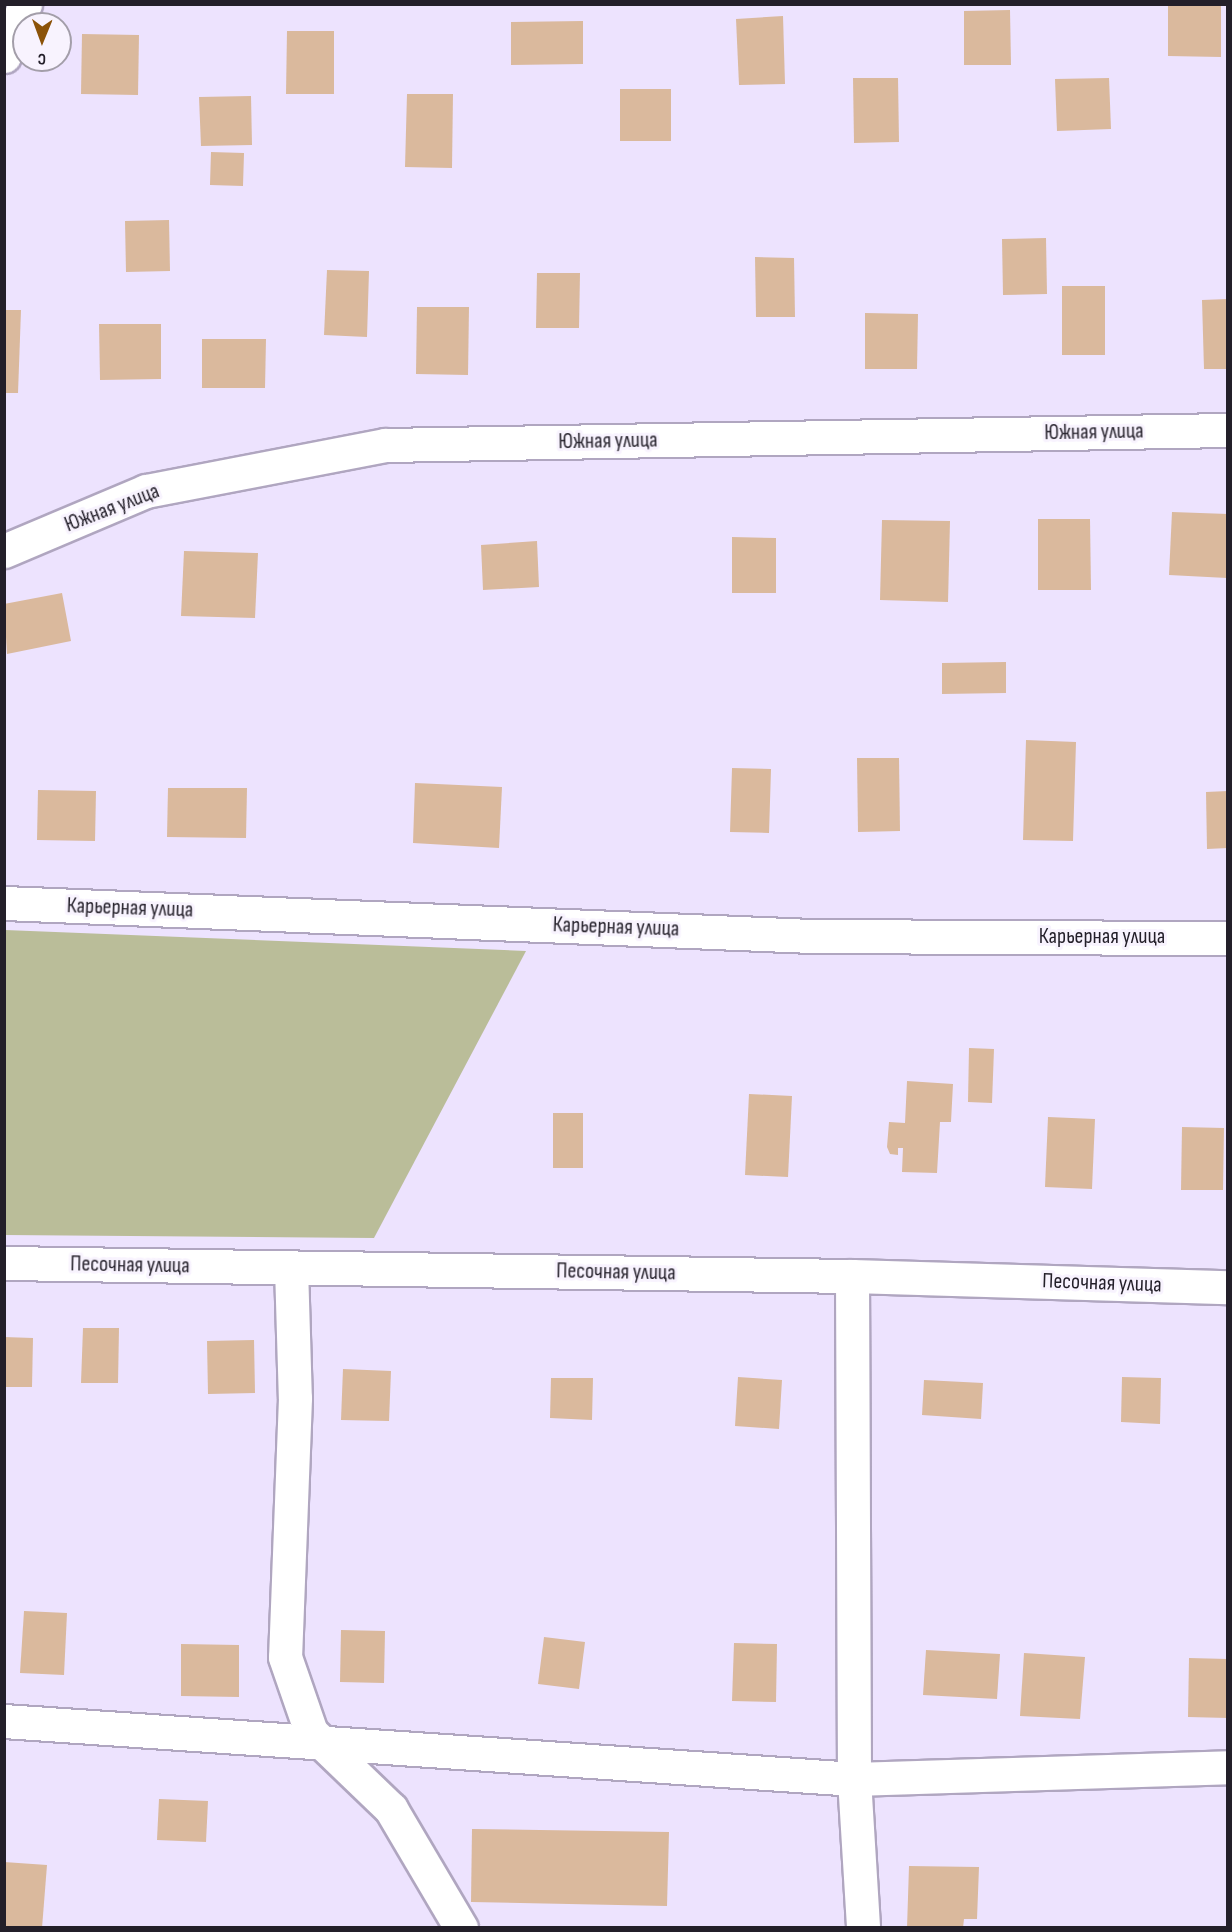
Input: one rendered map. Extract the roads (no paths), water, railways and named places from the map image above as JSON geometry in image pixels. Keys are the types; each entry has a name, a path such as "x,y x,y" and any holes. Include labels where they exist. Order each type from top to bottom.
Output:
{"street":[{"path":"4,56 25,4"},
{"name":"Южная улица","path":"4,551 146,491 385,445 1227,430"},
{"name":"Карьерная улица","path":"4,903 813,936 1227,938"},
{"name":"Песочная улица","path":"4,1263 852,1276 1227,1287"},
{"path":"291,1267 296,1398 285,1657 311,1732 390,1809 461,1928"},
{"path":"852,1276 854,1779 863,1928"},
{"path":"4,1721 325,1746 854,1779 1227,1767"}]}
